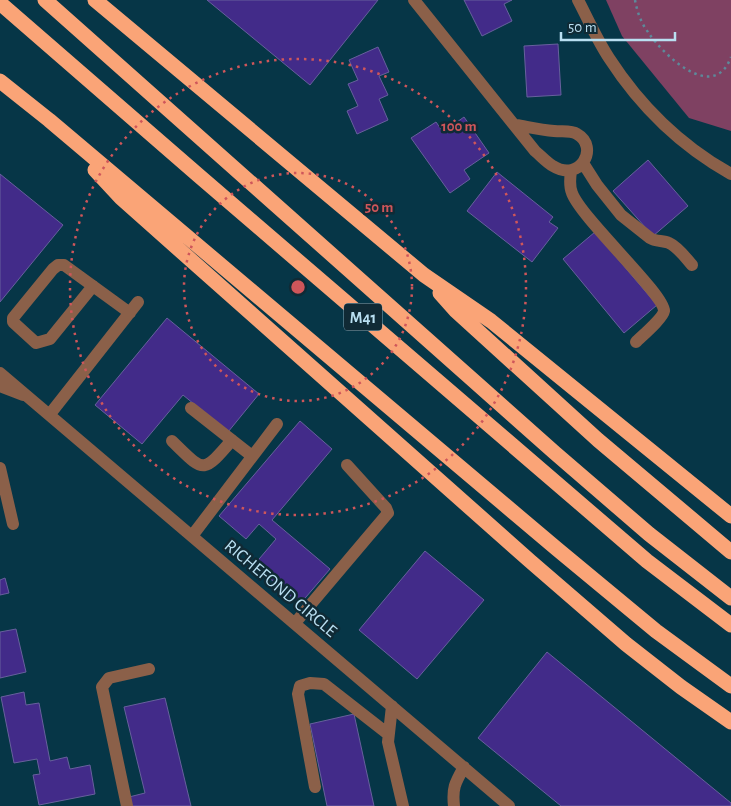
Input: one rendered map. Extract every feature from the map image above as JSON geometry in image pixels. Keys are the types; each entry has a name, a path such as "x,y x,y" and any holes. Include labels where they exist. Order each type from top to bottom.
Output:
{"highway":[{"name":"M41","path":"45,0 555,453 649,534 731,598"},
{"path":"95,0 424,275 491,321 731,516"},
{"name":"M41","path":"0,3 205,182 647,561 731,625"},
{"path":"0,81 49,120 656,631 731,686"},
{"path":"49,120 121,198 530,561 626,644 681,687 731,722"},
{"path":"424,275 456,311 591,433 731,552"}],"street":[{"path":"578,0 609,57 643,104 684,142 731,174"},
{"path":"416,1 516,125 526,142 546,161 562,170 571,171 584,163 586,147 581,136 576,133 555,132 516,125"},
{"path":"584,163 597,184 622,214 650,238 673,245 692,265"},
{"path":"571,171 570,187 574,198 589,218 647,284 664,309 662,316 636,342"},
{"path":"93,286 55,333 46,341 36,343 13,322 13,318 58,265 64,265 93,286 130,313"},
{"path":"50,414 138,302"},
{"name":"RICHEFOND CIRCLE","path":"0,373 509,806"},
{"name":"RICHEFOND CIRCLE","path":"0,386 30,397"},
{"path":"191,408 252,456"},
{"path":"192,536 277,424"},
{"path":"172,441 195,464 202,466 214,461 232,440"},
{"path":"294,623 388,513 386,508 347,465"},
{"path":"0,470 13,524"},
{"path":"127,806 102,686 109,678 149,669"},
{"path":"315,787 298,694 300,686 310,683 324,684 388,734"},
{"path":"392,706 388,742 403,806"},
{"path":"454,806 452,793 454,785 464,767"}],"path":[{"path":"635,0 636,10 647,32 661,48 689,71 706,77 718,75 728,66 731,57"}],"shaded area":[{"path":"606,0 731,0 731,131 689,118 622,36"}],"building":[{"path":"207,0 378,0 310,85"},
{"path":"464,0 512,0 504,4 512,21 482,36"},
{"path":"558,44 561,95 527,97 524,46"},
{"path":"378,47 389,72 379,76 388,95 379,99 388,120 357,134 347,111 358,106 348,84 358,80 349,60"},
{"path":"464,117 489,153 464,170 470,179 450,193 411,138 436,122 443,132"},
{"path":"648,160 688,206 653,236 613,191"},
{"path":"497,172 553,217 549,222 558,228 532,262 467,211"},
{"path":"0,174 63,225 0,302"},
{"path":"595,232 657,305 624,333 563,259"},
{"path":"167,318 259,394 228,432 183,395 142,444 95,405"},
{"path":"300,421 332,449 272,520 330,569 300,604 254,565 276,539 259,524 246,539 219,516"},
{"path":"425,551 484,600 417,679 359,630"},
{"path":"5,578 9,593 0,595 0,580"},
{"path":"16,629 26,672 0,678 0,632"},
{"path":"547,652 731,803 731,806 561,806 478,738"},
{"path":"24,692 26,705 39,703 50,761 67,757 70,769 90,765 95,794 39,805 33,775 40,774 37,759 14,763 1,697"},
{"path":"165,698 191,806 127,806 125,798 145,793 124,707"},
{"path":"354,714 374,806 327,806 310,724"}]}
